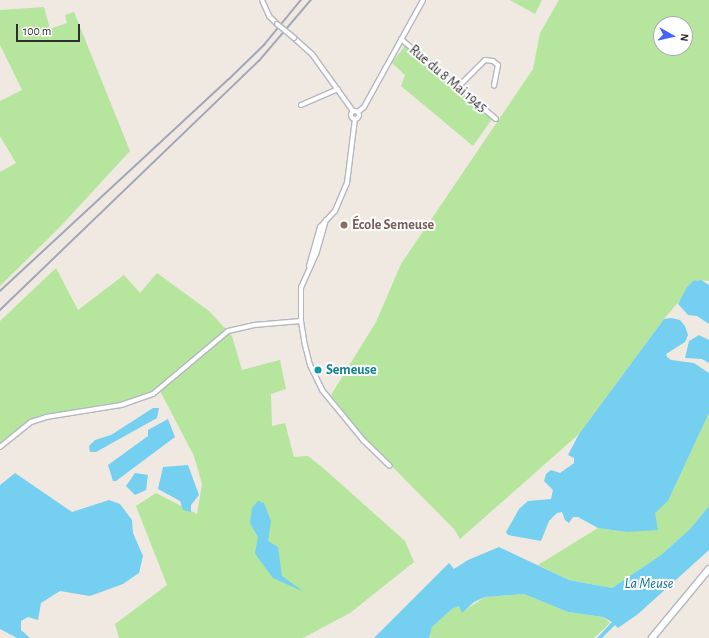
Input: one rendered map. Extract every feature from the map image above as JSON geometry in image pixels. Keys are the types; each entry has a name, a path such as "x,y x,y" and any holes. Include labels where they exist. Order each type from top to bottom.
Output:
{"main road":[{"path":"652,638 709,569"}],"street":[{"path":"262,0 269,16 312,54 338,89 353,112 352,117 355,119 347,183 335,211 326,220 316,254 308,269 301,288 301,321 310,365 322,390 363,440 390,466"},
{"path":"353,112 358,112 364,107 400,39 423,0"},
{"name":"Rue du 8 Mai 1945","path":"400,39 496,119"},
{"path":"458,87 485,60 493,61 498,65 494,86"},
{"path":"301,105 338,89"},
{"path":"355,119 359,117 358,112"},
{"path":"0,447 31,422 46,417 121,405 153,394 226,332 254,325 301,321"}],"green space":[{"path":"510,0 542,0 535,14"},
{"path":"559,0 709,0 709,281 697,280 664,319 579,434 460,539 454,529 360,434 331,395 376,322 401,264 533,69 540,33"},
{"path":"44,7 50,29 67,23 65,15 74,12 130,151 59,228 0,286 0,172 16,163 0,136 0,101 22,90 0,45 0,10"},
{"path":"405,46 492,119 473,146 401,86 405,75 392,63"},
{"path":"56,268 78,310 124,275 140,293 157,273 209,311 232,336 242,370 280,360 286,389 271,394 272,426 285,423 294,457 308,456 322,467 405,541 414,562 350,613 303,638 119,638 115,624 167,585 136,506 156,493 197,514 202,484 194,456 159,389 137,400 35,417 0,444 0,321"},
{"path":"709,413 709,506 690,529 661,555 612,588 569,580 538,565 598,528 626,532 668,501"},
{"path":"524,594 568,612 603,617 610,623 594,638 429,638 432,627 452,609 459,606 462,612 485,597"}],"water":[{"path":"701,280 709,285 709,324 697,316 688,315 678,304 687,287 693,281"},
{"path":"671,318 680,320 685,326 688,335 685,342 666,354 667,357 671,360 694,363 709,373 709,413 668,501 655,513 658,530 626,532 598,528 578,517 573,517 569,523 565,520 562,512 557,513 549,521 541,541 508,535 506,532 519,509 528,501 551,499 553,490 544,481 546,474 551,470 560,473 574,463 574,458 568,455 579,434 664,319"},
{"path":"699,335 709,340 709,363 702,359 685,358 689,341"},
{"path":"153,408 159,408 157,418 96,452 90,452 89,446 95,440 111,435"},
{"path":"168,419 175,437 116,481 113,481 108,465 148,436 148,430"},
{"path":"188,465 199,495 191,505 191,512 183,510 180,501 158,489 163,467"},
{"path":"15,473 72,512 109,500 120,504 132,520 133,533 143,556 139,573 123,584 90,596 60,591 41,603 38,620 28,617 21,621 21,630 30,638 17,638 0,629 0,485"},
{"path":"135,473 148,475 146,490 135,495 126,486"},
{"path":"258,501 264,503 271,521 268,541 278,547 282,576 304,592 273,578 255,553 258,537 250,523 252,508"},
{"name":"La Meuse","path":"709,506 709,550 638,614 618,628 615,625 602,638 597,638 612,622 603,617 568,612 524,594 485,597 474,602 462,613 459,606 452,609 432,627 429,638 374,638 449,563 454,569 468,560 499,547 569,580 612,588 661,555 690,529"}],"railway":[{"path":"0,291 229,79 264,45 301,0"},
{"path":"0,310 259,61 311,0"}],"place":[{"name":"École Semeuse","path":"344,225"},
{"name":"Semeuse","path":"318,370"}]}
